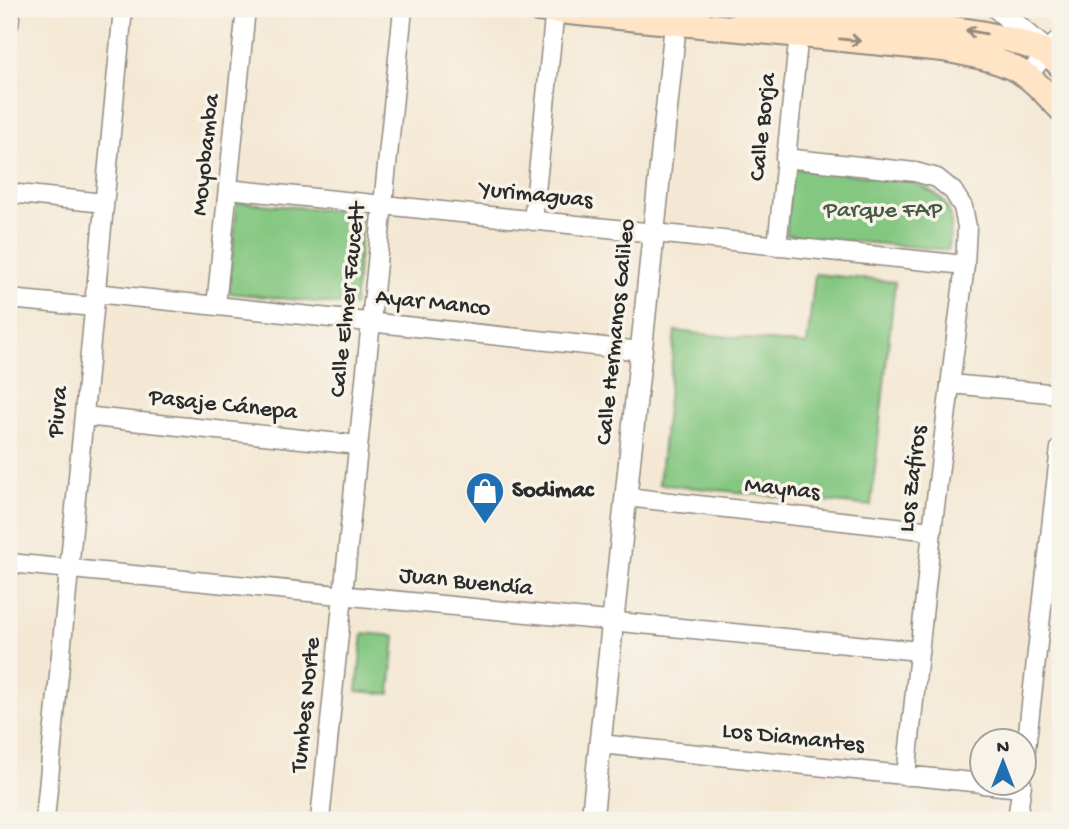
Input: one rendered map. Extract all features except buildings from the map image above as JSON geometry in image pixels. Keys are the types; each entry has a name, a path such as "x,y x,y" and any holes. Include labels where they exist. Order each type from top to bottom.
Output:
{"main road":[{"path":"549,9 799,24 942,27 980,33 1056,52"},
{"path":"742,9 799,24 978,56 1027,76 1060,108"}],"street":[{"path":"9,25 11,9"},
{"name":"Piura","path":"45,820 123,9"},
{"name":"Moyobamba","path":"216,306 246,9"},
{"name":"Calle Elmer Faucett","path":"342,595 403,9"},
{"path":"533,220 549,9"},
{"path":"998,9 1056,52 1027,76"},
{"name":"Calle Hermanos Galileo","path":"592,820 676,16"},
{"name":"Calle Borja","path":"778,246 799,24"},
{"name":"Los Zafiros","path":"785,158 915,172 936,178 953,191 963,207 967,227 965,265 932,531 906,776"},
{"name":"Yurimaguas","path":"228,189 965,265"},
{"path":"9,193 104,203"},
{"name":"Ayar Manco","path":"9,299 216,306 641,351"},
{"path":"950,383 1060,394"},
{"name":"Pasaje Cánepa","path":"83,416 358,445"},
{"path":"1028,728 1060,448"},
{"name":"Maynas","path":"626,497 932,531"},
{"name":"Juan Buendía","path":"9,563 919,651"},
{"name":"Tumbes Norte","path":"320,820 342,595"},
{"name":"Los Diamantes","path":"600,744 968,782"},
{"path":"1017,820 1020,798"}],"green space":[{"name":"Parque FAP","path":"792,168 906,180 919,185 939,197 945,204 951,223 948,250 786,235"},
{"path":"237,202 363,213 354,306 229,293"},
{"path":"815,274 895,282 871,506 659,484 675,331 807,345"},
{"path":"363,633 395,636 390,694 357,691"}],"place":[{"name":"Sodimac","path":"485,525"}]}
